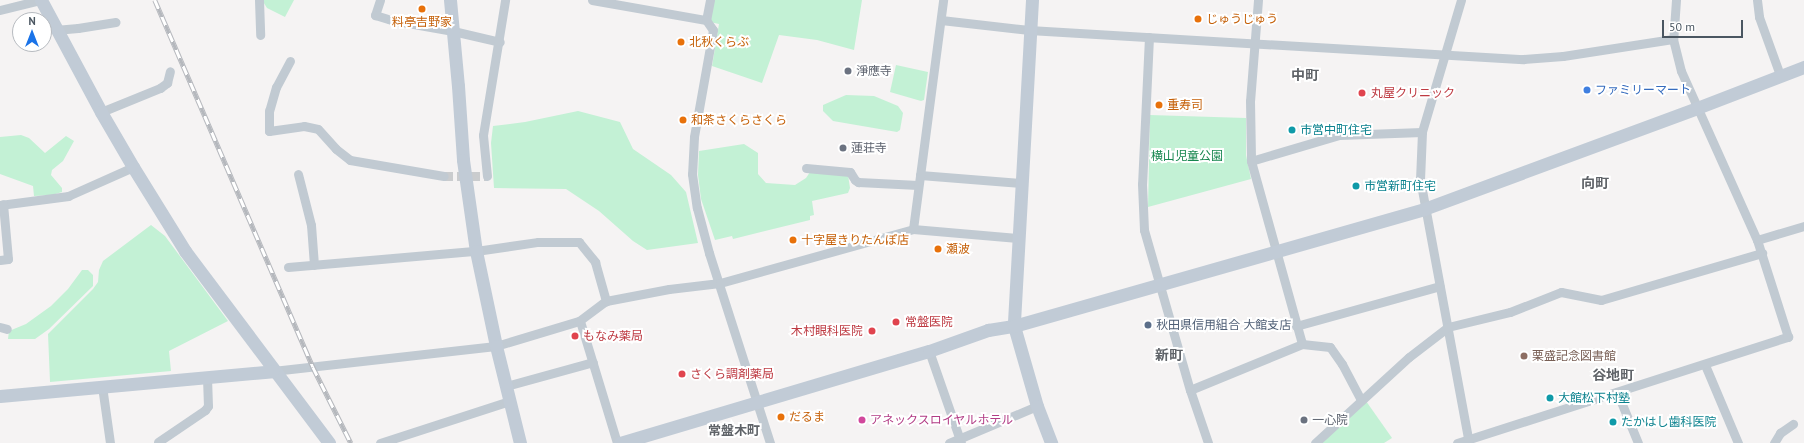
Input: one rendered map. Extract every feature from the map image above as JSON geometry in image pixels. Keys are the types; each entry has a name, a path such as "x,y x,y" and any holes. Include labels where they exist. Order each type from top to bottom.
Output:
{"street":[{"path":"0,10 40,0 101,112 185,251 273,371 329,443"},
{"path":"259,0 260,35"},
{"path":"380,0 375,15 391,20 453,31 500,42"},
{"path":"450,0 462,160 476,251 496,346 520,443"},
{"path":"487,176 483,135 500,42 505,0"},
{"path":"592,0 706,20 713,30 694,137 692,174 697,208 756,404 770,443"},
{"path":"706,20 710,0"},
{"path":"913,229 944,0"},
{"path":"1032,0 1029,30 1014,326 1037,406 1051,443"},
{"path":"1258,0 1256,43 1250,101 1251,161 1302,344"},
{"path":"1461,0 1422,132 1420,179 1424,209 1448,327 1468,441"},
{"path":"1457,443 1468,441 1788,337 1757,240 1681,71 1674,39 1676,0"},
{"path":"1757,0 1759,17 1780,75"},
{"path":"941,20 1029,30 1529,59 1563,56 1674,39"},
{"path":"55,30 116,22"},
{"path":"1149,37 1142,184 1144,230 1158,284 1190,390 1208,443"},
{"path":"290,61 276,87 269,111 269,131 304,126 318,129 350,160 444,176"},
{"path":"580,320 618,443 756,404 929,351 988,330 1014,326 1424,209 1804,67"},
{"path":"101,112 160,88 167,83 170,71"},
{"path":"1251,161 1339,135 1422,132"},
{"path":"0,260 8,259 1,205 68,196 133,167"},
{"path":"806,168 850,172 854,180 858,182 918,185"},
{"path":"298,174 311,225 314,265"},
{"path":"920,175 1021,183"},
{"path":"1757,240 1804,226"},
{"path":"0,396 273,371 496,346 580,320 606,301 669,289 720,283 913,229 1018,238"},
{"path":"288,267 476,251 538,242 579,242 595,262 606,301"},
{"path":"1315,443 1361,400 1448,327 1510,312 1561,292 1601,300 1762,254"},
{"path":"1296,326 1440,286"},
{"path":"1190,390 1302,344 1330,347 1342,364 1361,400"},
{"path":"929,351 960,441"},
{"path":"506,386 593,362"},
{"path":"1705,365 1738,443"},
{"path":"158,442 206,410 208,406 207,377"},
{"path":"102,386 110,443"},
{"path":"1617,392 1638,443"},
{"path":"380,443 509,401"},
{"path":"949,443 960,441 1037,406"},
{"path":"1774,443 1780,433 1793,424"}],"green space":[{"path":"262,0 294,0 285,17 267,8"},
{"path":"713,0 862,0 854,50 817,40 779,35 762,83 712,66 719,24 710,22"},
{"path":"896,65 928,72 924,100 921,101 890,92"},
{"path":"846,95 874,96 898,106 903,113 900,130 897,132 833,121 823,111 823,105"},
{"path":"578,111 620,122 633,149 671,175 686,192 698,243 647,250 633,241 599,211 566,189 494,188 491,143 493,126 525,122"},
{"name":"横山児童公園","path":"1150,115 1246,118 1246,155 1251,179 1148,207"},
{"path":"21,135 29,138 45,153 66,136 74,141 63,161 52,170 51,175 62,188 62,192 52,195 34,196 33,186 0,174 0,137"},
{"path":"744,144 758,153 758,174 766,183 795,185 806,178 810,172 848,175 850,188 848,193 812,201 814,215 810,216 810,220 733,239 732,236 715,240 701,199 698,175 699,151"},
{"path":"151,225 165,236 228,321 169,351 171,371 50,382 48,334 93,289 98,282 99,270 103,261"},
{"path":"82,270 88,270 93,275 93,286 49,329 35,339 8,339 9,331 26,324 51,306 68,289"},
{"path":"1366,401 1392,438 1384,443 1319,443"}],"tunnel":[{"path":"444,176 487,176"}],"railway":[{"path":"155,0 313,367 351,443"}],"place":[{"name":"料亭吉野家","path":"422,9"},
{"name":"じゅうじゅう","path":"1198,19"},
{"name":"北秋くらぶ","path":"681,42"},
{"name":"淨應寺","path":"848,71"},
{"name":"ファミリーマート","path":"1587,90"},
{"name":"丸屋クリニック","path":"1362,93"},
{"name":"重寿司","path":"1159,105"},
{"name":"和茶さくらさくら","path":"683,120"},
{"name":"市営中町住宅","path":"1292,130"},
{"name":"蓮荘寺","path":"843,148"},
{"name":"市営新町住宅","path":"1356,186"},
{"name":"十字屋きりたんぽ店","path":"793,240"},
{"name":"瀬波","path":"938,249"},
{"name":"常盤医院","path":"896,322"},
{"name":"秋田県信用組合 大館支店","path":"1148,325"},
{"name":"木村眼科医院","path":"872,331"},
{"name":"もなみ薬局","path":"575,336"},
{"name":"栗盛記念図書館","path":"1524,356"},
{"name":"さくら調剤薬局","path":"682,374"},
{"name":"大館松下村塾","path":"1550,398"},
{"name":"だるま","path":"781,417"},
{"name":"アネックスロイヤルホテル","path":"862,420"},
{"name":"一心院","path":"1304,420"},
{"name":"たかはし歯科医院","path":"1613,422"}],"district":[{"name":"中町","path":"1305,75"},
{"name":"向町","path":"1595,183"},
{"name":"新町","path":"1169,355"},
{"name":"谷地町","path":"1613,375"},
{"name":"常盤木町","path":"734,431"}]}
